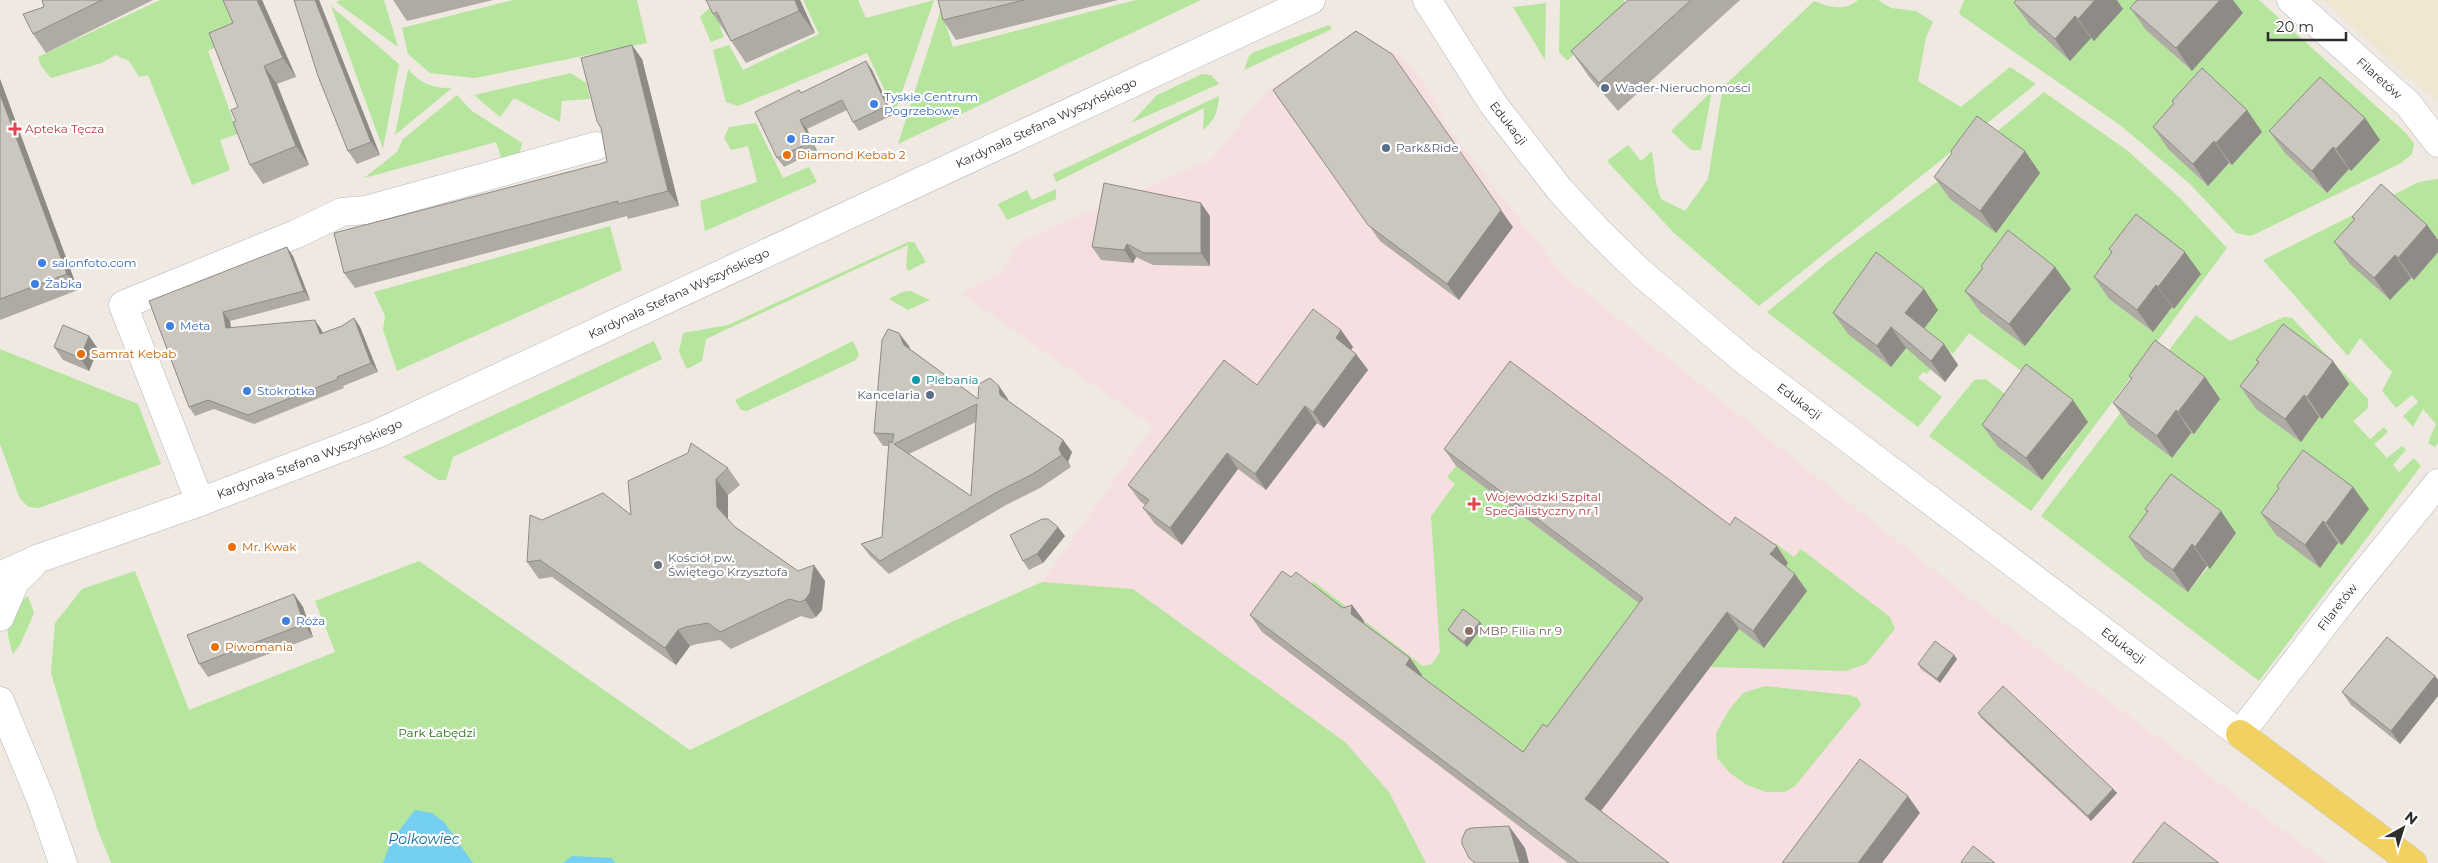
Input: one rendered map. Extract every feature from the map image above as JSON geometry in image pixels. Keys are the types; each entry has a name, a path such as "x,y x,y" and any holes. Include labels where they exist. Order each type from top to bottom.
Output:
{"main road":[{"path":"2240,734 2414,863"}],"street":[{"name":"Kardynała Stefana Wyszyńskiego","path":"0,576 37,560 200,502 377,434 1311,0"},
{"name":"Edukacji","path":"1427,0 1493,104 1536,159 1597,230 1640,272 1744,360 2240,734"},
{"name":"Filaretów","path":"2291,0 2408,104 2438,142"},
{"path":"200,502 122,305 296,234 342,212 366,210 596,146"},
{"name":"Filaretów","path":"2240,734 2342,601 2438,483"},
{"path":"0,559 37,560"},
{"name":"Kardynała Stefana Wyszyńskiego","path":"0,617 15,582 37,560"},
{"path":"0,701 41,800 63,863"}],"shaded area":[{"path":"2324,0 2438,0 2438,101 2406,75"},
{"name":"Wojewódzki Szpital Specjalistyczny nr 1","path":"1357,34 1400,56 1427,87 1447,127 1562,274 1955,587 2327,863 1083,863 945,625 1042,582 1153,426 961,294 1003,272 1019,242 1212,159 1266,91"}],"green space":[{"path":"160,0 223,0 240,35 208,51 238,134 220,140 230,170 192,185 148,75 139,77 129,61 115,55 102,63 51,78 41,66 38,57"},
{"path":"340,0 384,0 398,47 336,2"},
{"path":"513,0 637,0 647,43 475,78 430,73 408,54 402,28"},
{"path":"718,0 716,15 724,37 711,42 700,17"},
{"path":"803,0 858,0 866,18 934,0 895,112 867,53 738,106 726,102 713,50 729,45 743,70 819,34"},
{"path":"1136,0 1201,0 898,144 941,9 953,47"},
{"path":"1560,0 1624,0 1625,6 1567,61 1559,52"},
{"path":"1858,0 1878,0 1891,8 1916,11 1933,22 1926,37 1918,81 1961,107 2010,67 2036,84 1759,306 1674,233 1607,161 1628,145 1641,161 1652,151 1656,183 1661,199 1685,211 1708,179 1723,87 1814,1 1842,7"},
{"path":"1964,0 2048,0 2030,25 2046,40 2091,38 2093,40 2123,9 2113,0 2173,0 2149,32 2189,69 2243,14 2227,0 2259,0 2407,134 2414,144 2412,154 2401,163 2251,236 2236,233 2189,183 2120,125 1959,13","holes":["2262,132 2232,165 2229,163 2208,186 2196,165","2380,140 2327,193 2311,177 2315,172"]},
{"path":"1546,3 1545,60 1513,7"},
{"path":"331,6 399,64 383,149"},
{"path":"1329,25 1332,29 1244,70 1249,56 1254,52"},
{"path":"408,69 428,85 452,88 395,135"},
{"path":"571,73 586,83 590,99 562,101 560,122 514,98 500,117 474,95"},
{"path":"1202,74 1211,75 1219,84 1131,123 1157,95"},
{"path":"1712,91 1701,150 1691,150 1671,131"},
{"path":"2044,92 2128,151 2181,199 2227,248 2031,511 1929,436 1974,380 1986,379 2020,406 2038,383 1969,333 1953,354 1946,349 1927,374 1923,372 1918,378 1942,397 1918,427 1767,312 1834,257 1941,179","holes":["2200,274 2174,309 2172,307 2153,332 2109,299","2071,289 2045,323 1999,327 1981,314","2088,422 2062,457 2016,461 1998,447"]},
{"path":"457,95 472,111 522,143 520,153 502,161 496,142 364,178 397,152 403,139"},
{"path":"1219,96 1215,115 1203,130 1204,108 1056,182 1053,174"},
{"path":"756,123 783,178 809,167 817,182 705,231 700,201 757,182 748,146 731,150 724,138 729,127"},
{"path":"2438,179 2438,243 2373,285 2390,300 2411,278 2413,280 2438,252 2438,443 2435,447 2428,443 2436,424 2423,409 2413,427 2403,416 2418,402 2412,395 2396,408 2382,391 2392,372 2360,338 2348,356 2263,260 2419,182"},
{"path":"1056,189 1056,199 1007,220 998,204 1027,190 1032,200"},
{"path":"610,226 622,270 397,371 383,330 385,316 374,292"},
{"path":"908,242 914,242 926,262 908,271 906,266 908,245 706,339 702,361 687,369 679,352 683,333 728,325"},
{"path":"911,291 930,300 908,310 889,299 902,292"},
{"path":"2196,315 2230,341 2284,317 2292,318 2368,399 2368,408 2353,421 2370,439 2384,427 2388,432 2374,444 2387,458 2402,446 2406,450 2393,465 2399,472 2414,458 2421,466 2259,681 2041,516","holes":["2220,399 2194,434 2191,433 2172,458 2154,444","2368,509 2338,543 2295,549 2276,535","2236,533 2188,592 2166,568 2162,573 2144,559"]},
{"path":"654,341 662,359 453,457 446,480 438,480 403,457"},
{"path":"853,341 859,354 856,360 747,411 741,410 735,400"},
{"path":"0,349 138,404 161,464 39,508 29,507 20,499 0,444"},
{"path":"1456,466 1655,615 1556,781 1418,682 1421,675 1308,589 1313,581 1423,666 1432,664 1440,652 1431,516 1455,484 1447,477"},
{"path":"1775,543 1794,557 1801,549 1890,617 1895,629 1866,664 1845,671 1709,667 1739,629 1765,648 1806,591 1782,571 1788,563 1771,549"},
{"name":"Park Łabędzi","path":"419,561 690,750 945,625 1042,582 1133,589 1345,742 1389,792 1426,863 111,863 97,828 51,673 55,623 82,589 135,571 189,710 335,652 315,601"},
{"path":"28,596 34,613 20,645 13,654 8,636 8,622 14,609"},
{"path":"1765,686 1849,695 1858,698 1861,705 1795,786 1785,792 1766,792 1747,785 1730,773 1717,758 1716,733 1729,710 1743,693"}],"water":[{"name":"Polkowiec","path":"415,810 432,813 444,822 473,863 383,863 391,841"},
{"path":"572,856 612,858 615,863 563,863"}],"building":[{"path":"42,0 102,0 33,34 23,14 44,7"},
{"path":"223,0 257,0 283,58 264,66 296,146 250,165 233,122 236,121 231,110 238,107 209,33 233,23"},
{"path":"294,0 315,0 371,142 348,151 318,76"},
{"path":"706,0 795,0 799,11 731,41 717,12 713,14"},
{"path":"938,0 1024,0 943,20"},
{"path":"1628,0 1691,0 1599,83 1571,51"},
{"path":"2016,0 2095,0 2078,19 2075,16 2055,39 2014,3"},
{"path":"2137,0 2220,0 2176,48 2130,8"},
{"name":"Park&Ride","path":"1356,31 1392,54 1501,210 1447,284 1368,225 1273,90"},
{"path":"632,45 668,191 618,204 618,201 344,273 334,233 607,162 601,128 597,121 581,58"},
{"path":"866,61 887,106 853,122 842,100 800,120 811,142 777,158 755,112 799,90 801,93"},
{"path":"2202,68 2247,110 2193,164 2153,127 2174,103 2172,101"},
{"path":"2320,77 2365,118 2336,149 2333,147 2312,171 2269,131"},
{"path":"0,94 67,274 0,299"},
{"path":"1977,116 2025,151 1980,211 1934,177"},
{"path":"1104,183 1201,203 1201,253 1144,253 1127,244 1124,250 1092,247"},
{"path":"2381,184 2427,225 2398,258 2395,255 2374,278 2334,242 2355,219 2352,217"},
{"path":"2136,214 2185,252 2158,287 2156,285 2137,310 2094,277 2112,252 2109,249"},
{"path":"2008,230 2055,267 2009,324 1965,291"},
{"path":"287,247 304,291 223,312 226,328 315,320 320,334 342,326 354,318 371,363 337,377 338,379 248,415 208,400 189,407 149,301"},
{"path":"1876,252 1924,289 1905,313 1944,344 1931,361 1891,327 1877,346 1833,313"},
{"path":"1313,309 1341,330 1336,338 1356,354 1313,412 1305,406 1255,474 1227,453 1170,528 1143,508 1149,500 1128,485 1224,360 1257,385"},
{"path":"2283,324 2333,361 2307,397 2304,395 2285,419 2240,386 2259,362 2256,360"},
{"path":"63,325 89,336 80,358 54,347"},
{"path":"888,329 899,333 904,345 978,399 979,384 990,378 999,386 1000,395 1063,440 1059,449 1062,455 1031,475 997,492 880,561 861,544 882,537 889,441 892,443 894,434 874,433 882,340","holes":["977,404 971,496 894,444"]},
{"path":"2155,340 2205,377 2178,412 2176,410 2157,436 2113,403 2132,378 2129,376"},
{"path":"1510,361 1730,525 1735,517 1777,546 1770,554 1795,574 1753,631 1727,612 1585,799 1669,863 1579,863 1250,615 1282,571 1291,577 1296,572 1343,608 1352,605 1351,614 1410,658 1406,665 1523,752 1543,724 1547,727 1643,598 1444,449"},
{"path":"2026,364 2073,400 2026,458 1982,425"},
{"name":"Kościół pw. Świętego Krzysztofa","path":"691,443 728,468 716,479 717,507 735,527 798,571 814,565 810,593 805,600 800,602 789,599 720,632 708,623 685,627 678,630 665,648 540,560 527,562 530,515 542,520 603,493 631,515 628,481 688,453"},
{"path":"2303,450 2353,487 2326,523 2323,521 2305,545 2261,513 2279,488 2277,486"},
{"path":"2171,474 2221,511 2195,547 2192,544 2173,570 2129,537 2148,511 2145,509"},
{"path":"1042,519 1048,519 1058,527 1037,554 1023,561 1010,535"},
{"path":"294,594 304,624 199,664 187,635"},
{"path":"1463,609 1480,622 1464,642 1448,630"},
{"path":"2387,637 2435,676 2391,731 2342,692"},
{"path":"1935,641 1954,655 1937,679 1918,664"},
{"path":"2003,686 2113,789 2088,816 1978,713"},
{"path":"1860,759 1908,796 1858,863 1782,863"},
{"path":"2164,822 2219,863 2132,863"},
{"path":"1509,826 1520,863 1475,863 1469,858 1462,844 1466,830 1471,828"},
{"path":"1973,846 1995,863 1962,863"}],"place":[{"name":"Wader-Nieruchomości","path":"1605,88"},
{"name":"Tyskie Centrum Pogrzebowe","path":"874,104"},
{"name":"Apteka Tęcza","path":"15,129"},
{"name":"Bazar","path":"791,139"},
{"name":"Park&Ride","path":"1386,148"},
{"name":"Diamond Kebab 2","path":"787,155"},
{"name":"salonfoto.com","path":"42,263"},
{"name":"Żabka","path":"35,284"},
{"name":"Meta","path":"170,326"},
{"name":"Samrat Kebab","path":"81,354"},
{"name":"Plebania","path":"916,380"},
{"name":"Stokrotka","path":"247,391"},
{"name":"Kancelaria","path":"930,395"},
{"name":"Wojewódzki Szpital Specjalistyczny nr 1","path":"1474,504"},
{"name":"Mr. Kwak","path":"232,547"},
{"name":"Kościół pw. Świętego Krzysztofa","path":"658,565"},
{"name":"Róża","path":"286,621"},
{"name":"MBP Filia nr 9","path":"1469,631"},
{"name":"Piwomania","path":"215,647"}]}
